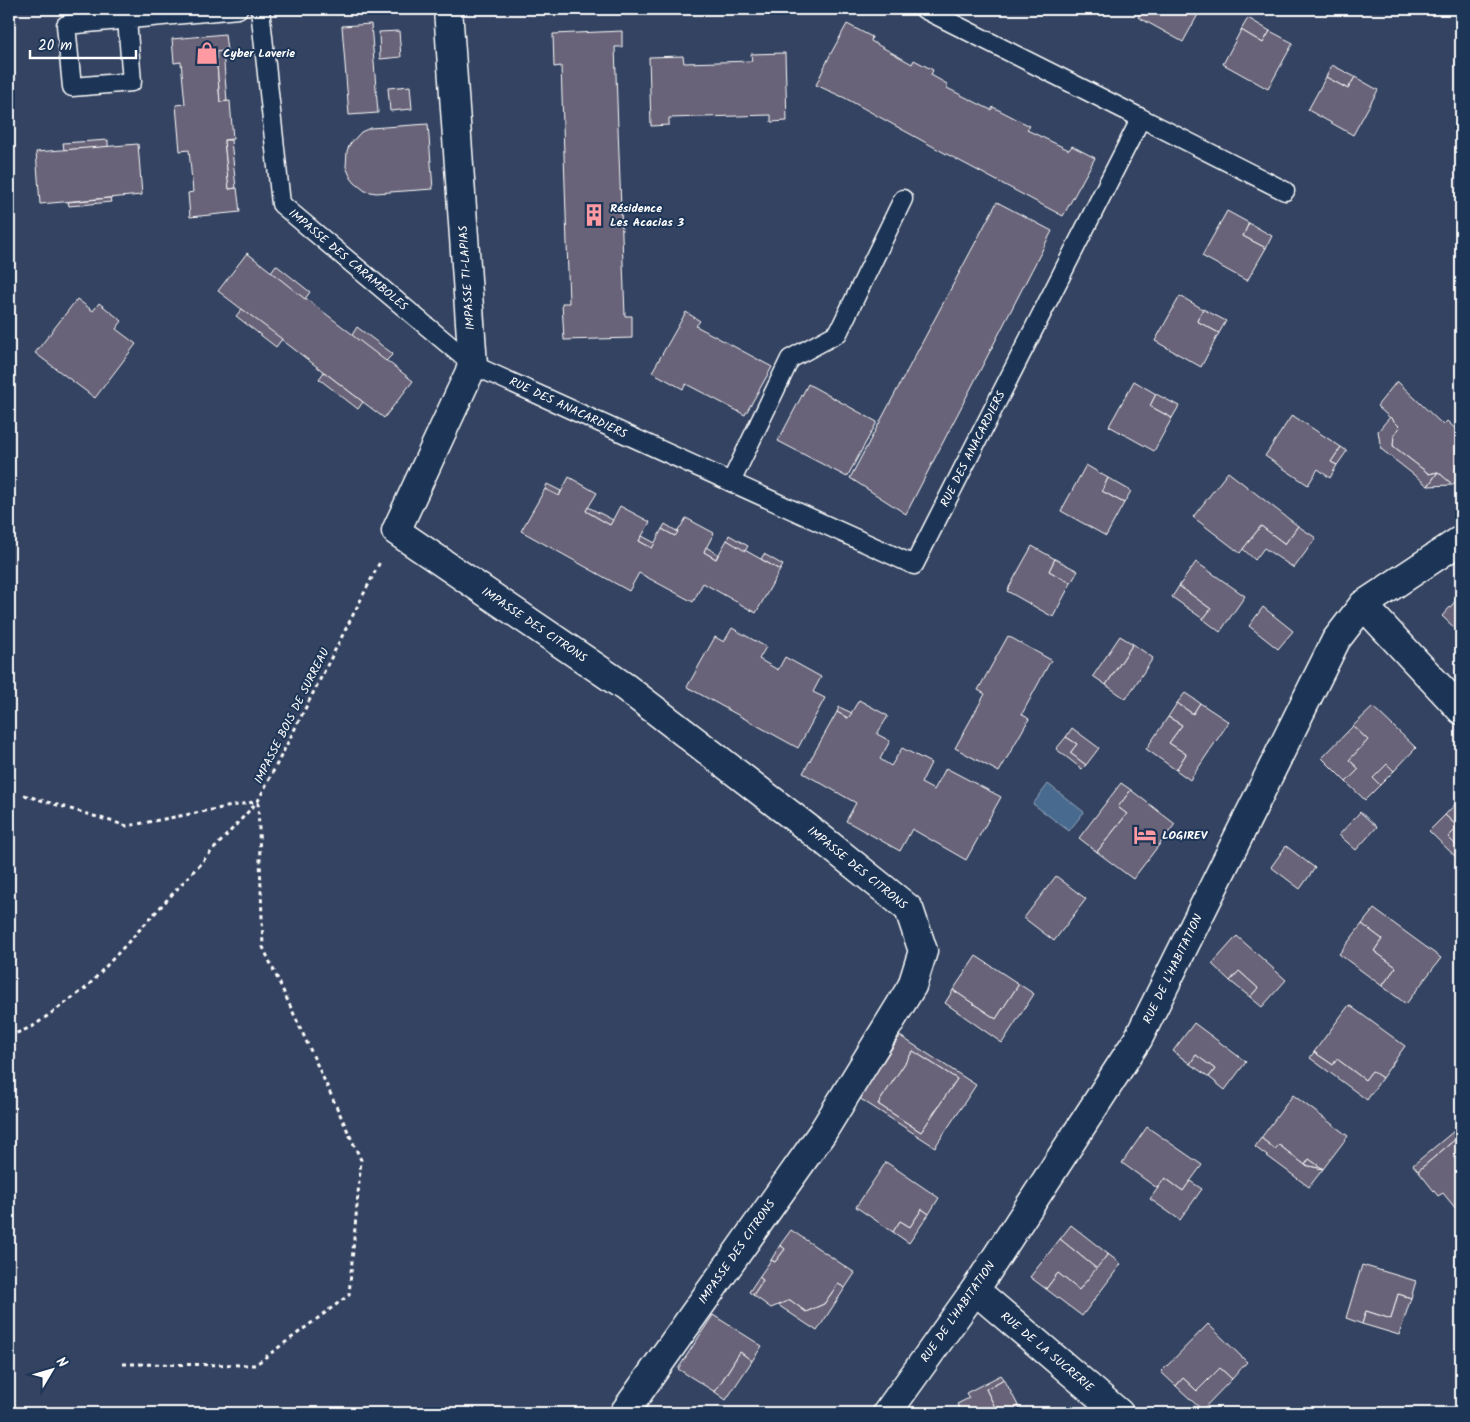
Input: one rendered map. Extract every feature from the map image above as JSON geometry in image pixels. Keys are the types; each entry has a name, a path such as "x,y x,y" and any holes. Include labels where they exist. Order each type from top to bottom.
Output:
{"street":[{"name":"IMPASSE TI-LAPIAS","path":"396,531 474,365 448,9"},
{"name":"IMPASSE DES CITRONS","path":"396,531 625,687 822,839 908,909 923,950 912,986 822,1133 624,1413"},
{"name":"RUE DE L'HABITATION","path":"886,1413 975,1290 1138,1040 1336,640 1363,605 1461,540"},
{"path":"1363,605 1461,710"},
{"name":"RUE DE LA SUCRERIE","path":"975,1290 1119,1413"}],"lane":[{"path":"127,19 132,82 72,88 66,25 127,19 238,9"},
{"name":"IMPASSE DES CARAMBOLES","path":"260,9 281,204 474,365"},
{"path":"924,9 1284,191"},
{"name":"RUE DES ANACARDIERS","path":"474,365 914,565 1141,118"},
{"path":"731,482 790,359 838,332 903,199"}],"path":[{"name":"IMPASSE BOIS DE SURREAU","path":"24,795 127,826 258,801 396,531"},
{"path":"9,1036 32,1027 86,988 258,801"},
{"path":"123,1364 255,1365 350,1295 361,1160 263,948 258,801"}],"water":[{"path":"1048,784 1084,812 1069,831 1033,804"}],"building":[{"path":"1142,9 1201,9 1183,42 1138,17"},
{"path":"1248,18 1270,31 1263,43 1241,30"},
{"path":"371,24 378,113 349,115 342,26"},
{"path":"847,24 872,37 871,41 912,64 914,60 933,70 931,75 947,84 947,88 991,110 993,107 1030,126 1027,130 1069,150 1072,146 1095,158 1063,216 845,98 816,85"},
{"path":"1241,30 1263,43 1270,31 1293,43 1268,89 1223,64"},
{"path":"399,31 401,57 380,59 379,32"},
{"name":"Résidence Les Acacias 3","path":"622,31 622,47 615,47 625,316 632,316 632,338 564,340 562,303 569,303 561,66 554,67 553,34"},
{"path":"225,34 227,51 216,52 220,102 230,101 233,139 224,140 229,189 237,188 240,212 190,217 188,193 193,192 189,150 180,151 176,105 185,104 181,62 174,63 172,39"},
{"path":"223,51 227,101 220,102 216,52"},
{"path":"785,53 787,121 771,122 771,115 669,118 669,125 651,126 649,57 683,56 684,63 752,61 751,54"},
{"path":"1332,65 1355,77 1348,89 1326,77"},
{"path":"1326,77 1348,89 1355,77 1378,90 1353,135 1308,110"},
{"path":"410,86 412,109 390,111 388,88"},
{"path":"428,124 433,189 376,193 365,191 351,178 346,167 347,151 350,144 361,132 370,128"},
{"path":"108,140 108,147 64,150 63,143"},
{"path":"224,140 231,140 236,188 229,189"},
{"path":"138,144 142,195 40,204 36,152"},
{"path":"110,198 111,202 69,206 68,202"},
{"path":"997,202 1052,231 906,514 850,478"},
{"path":"1227,211 1249,223 1243,236 1266,248 1247,281 1202,256"},
{"path":"1249,223 1272,236 1266,248 1243,236"},
{"path":"247,253 413,381 384,418 218,291"},
{"path":"276,265 310,292 305,299 271,272"},
{"path":"1180,296 1203,309 1197,321 1219,333 1201,367 1155,341"},
{"path":"77,299 93,311 99,303 122,321 116,329 136,344 95,398 35,353"},
{"path":"242,309 282,339 276,347 236,316"},
{"path":"1203,309 1226,321 1219,333 1197,321"},
{"path":"686,312 700,321 696,326 772,367 745,415 686,384 683,389 652,372"},
{"path":"357,327 393,354 386,361 352,335"},
{"path":"324,372 363,402 358,409 319,379"},
{"path":"1134,381 1156,394 1150,406 1172,418 1154,451 1109,426"},
{"path":"1397,381 1443,425 1447,421 1461,434 1461,474 1453,485 1438,472 1429,474 1393,446 1394,435 1400,427 1377,406"},
{"path":"808,384 877,422 847,477 778,441"},
{"path":"1156,394 1179,406 1172,418 1150,406"},
{"path":"1292,415 1341,447 1331,462 1337,465 1330,478 1318,469 1308,485 1265,456"},
{"path":"1390,417 1400,427 1394,435 1393,446 1429,474 1438,472 1428,486 1381,449 1378,431"},
{"path":"1341,447 1347,451 1337,465 1331,462"},
{"path":"1086,465 1108,478 1102,491 1124,503 1106,536 1061,511"},
{"path":"1228,472 1298,526 1285,544 1261,526 1240,553 1193,517"},
{"path":"1438,472 1445,478 1453,485 1428,486"},
{"path":"569,477 597,493 586,511 610,525 620,506 650,522 639,541 652,548 662,529 675,536 686,518 714,533 704,552 716,559 727,540 780,570 756,613 703,583 693,602 639,573 629,591 521,531 545,489 559,496"},
{"path":"1108,478 1131,491 1124,503 1102,491"},
{"path":"547,484 561,491 559,496 545,489"},
{"path":"588,507 613,520 610,525 586,511"},
{"path":"665,524 678,532 675,536 662,529"},
{"path":"1261,526 1285,544 1298,526 1316,538 1294,568 1264,548 1255,560 1243,549"},
{"path":"729,535 748,546 745,551 727,540"},
{"path":"642,536 655,543 652,548 639,541"},
{"path":"1032,546 1055,559 1049,571 1071,583 1053,617 1007,591"},
{"path":"706,547 718,554 716,559 704,552"},
{"path":"764,554 783,565 780,570 761,559"},
{"path":"1055,559 1078,571 1071,583 1049,571"},
{"path":"1196,562 1245,596 1220,632 1203,619 1211,609 1179,586"},
{"path":"1179,586 1211,609 1203,619 1172,597"},
{"path":"1461,595 1461,634 1442,616"},
{"path":"1263,607 1293,631 1278,649 1249,626"},
{"path":"732,628 766,647 759,659 778,670 785,657 821,677 813,692 825,698 798,748 687,687 715,637 724,642"},
{"path":"1008,636 1051,660 1022,714 1029,719 999,772 955,748 985,694 978,690"},
{"path":"1120,636 1133,644 1106,685 1093,676"},
{"path":"1133,644 1153,658 1126,699 1106,685"},
{"path":"1185,693 1200,703 1193,714 1177,703"},
{"path":"859,700 888,716 877,734 890,741 880,759 891,766 902,748 931,763 921,783 934,790 946,768 1001,797 966,860 912,829 900,851 846,821 856,803 803,773 837,712 848,718"},
{"path":"1177,703 1193,714 1200,703 1229,722 1190,780 1176,770 1186,754 1169,743 1182,725 1168,717"},
{"path":"839,707 852,713 848,718 837,712"},
{"path":"1373,707 1416,748 1394,771 1387,764 1373,778 1380,785 1365,800 1346,782 1359,769 1349,760 1368,740 1353,726"},
{"path":"1168,717 1182,725 1169,743 1186,754 1176,770 1146,749"},
{"path":"1353,726 1368,740 1349,760 1359,769 1346,782 1322,758"},
{"path":"1072,728 1099,748 1086,765 1070,753 1077,744 1066,737"},
{"path":"1066,737 1077,744 1070,753 1086,765 1082,769 1056,749"},
{"path":"1387,764 1394,771 1380,785 1373,778"},
{"path":"1121,783 1131,790 1118,807 1127,814 1097,852 1079,838"},
{"path":"1131,790 1175,824 1133,879 1097,852 1127,814 1118,807"},
{"path":"1460,799 1461,850 1448,837 1458,827 1445,815"},
{"path":"1360,812 1377,827 1356,850 1339,835"},
{"path":"1445,815 1458,827 1448,837 1461,850 1461,862 1429,831"},
{"path":"1286,846 1315,868 1300,889 1271,867"},
{"path":"1056,876 1086,899 1054,941 1024,918"},
{"path":"1374,909 1441,958 1406,1004 1382,986 1396,967 1374,951 1382,939 1362,924"},
{"path":"1362,924 1382,939 1374,951 1396,967 1382,986 1339,954"},
{"path":"1237,936 1286,980 1262,1007 1250,997 1258,988 1239,971 1230,981 1212,964"},
{"path":"976,956 1019,984 996,1019 953,990"},
{"path":"1239,971 1258,988 1250,997 1230,981"},
{"path":"1019,984 1034,994 1002,1043 945,1003 953,990 996,1019"},
{"path":"1349,1005 1405,1046 1382,1078 1372,1071 1365,1080 1337,1059 1333,1065 1314,1052"},
{"path":"1194,1023 1246,1062 1225,1090 1209,1077 1215,1069 1196,1055 1190,1064 1173,1051"},
{"path":"900,1036 976,1085 935,1147 859,1098","holes":["913,1051 957,1079 921,1132 878,1104"]},
{"path":"913,1051 957,1079 921,1132 878,1104"},
{"path":"1314,1052 1333,1065 1337,1059 1365,1080 1372,1071 1382,1078 1367,1100 1310,1058"},
{"path":"1196,1055 1215,1069 1209,1077 1190,1064"},
{"path":"1293,1095 1348,1136 1323,1169 1309,1159 1305,1165 1279,1145 1275,1149 1261,1138"},
{"path":"1147,1127 1202,1165 1183,1191 1165,1178 1157,1188 1122,1163"},
{"path":"1454,1131 1458,1137 1418,1171 1413,1165"},
{"path":"1458,1137 1461,1140 1461,1215 1443,1193 1438,1196 1418,1171"},
{"path":"1261,1138 1275,1149 1279,1145 1305,1165 1323,1169 1309,1187 1255,1147"},
{"path":"1309,1159 1323,1169 1305,1165"},
{"path":"886,1162 939,1198 929,1214 922,1209 910,1227 900,1221 893,1232 856,1207"},
{"path":"1165,1178 1183,1191 1190,1181 1202,1189 1180,1220 1150,1199"},
{"path":"922,1209 929,1214 909,1243 893,1232 900,1221 910,1227"},
{"path":"1071,1225 1108,1254 1097,1269 1060,1239"},
{"path":"791,1230 855,1273 845,1288 838,1284 824,1304 806,1312 790,1300 771,1308 753,1295 763,1280 759,1277 771,1260 775,1262 785,1249 780,1245"},
{"path":"1060,1239 1097,1269 1079,1290 1058,1273 1046,1289 1030,1277"},
{"path":"780,1245 785,1249 775,1262 771,1260"},
{"path":"1108,1254 1121,1264 1082,1316 1046,1289 1058,1273 1079,1290"},
{"path":"1362,1265 1416,1281 1411,1298 1398,1294 1391,1319 1366,1311 1362,1324 1346,1318"},
{"path":"759,1277 763,1280 753,1295 749,1292"},
{"path":"838,1284 845,1288 817,1331 778,1305 790,1300 806,1312 824,1304"},
{"path":"1398,1294 1411,1298 1399,1335 1362,1324 1366,1311 1391,1319"},
{"path":"713,1315 762,1346 752,1361 740,1352 715,1392 678,1369"},
{"path":"1208,1324 1247,1362 1232,1379 1220,1368 1197,1391 1183,1378 1176,1386 1161,1372"},
{"path":"740,1352 752,1361 726,1400 715,1392"},
{"path":"1220,1368 1232,1379 1202,1410 1176,1386 1183,1378 1197,1391"},
{"path":"1001,1375 1004,1379 986,1389 998,1413 962,1413 957,1404 969,1398 966,1393"},
{"path":"1004,1379 1022,1413 998,1413 986,1389"}],"place":[{"name":"Cyber Laverie","path":"207,53"},
{"name":"Résidence Les Acacias 3","path":"594,215"},
{"name":"LOGIREV","path":"1145,835"}]}
